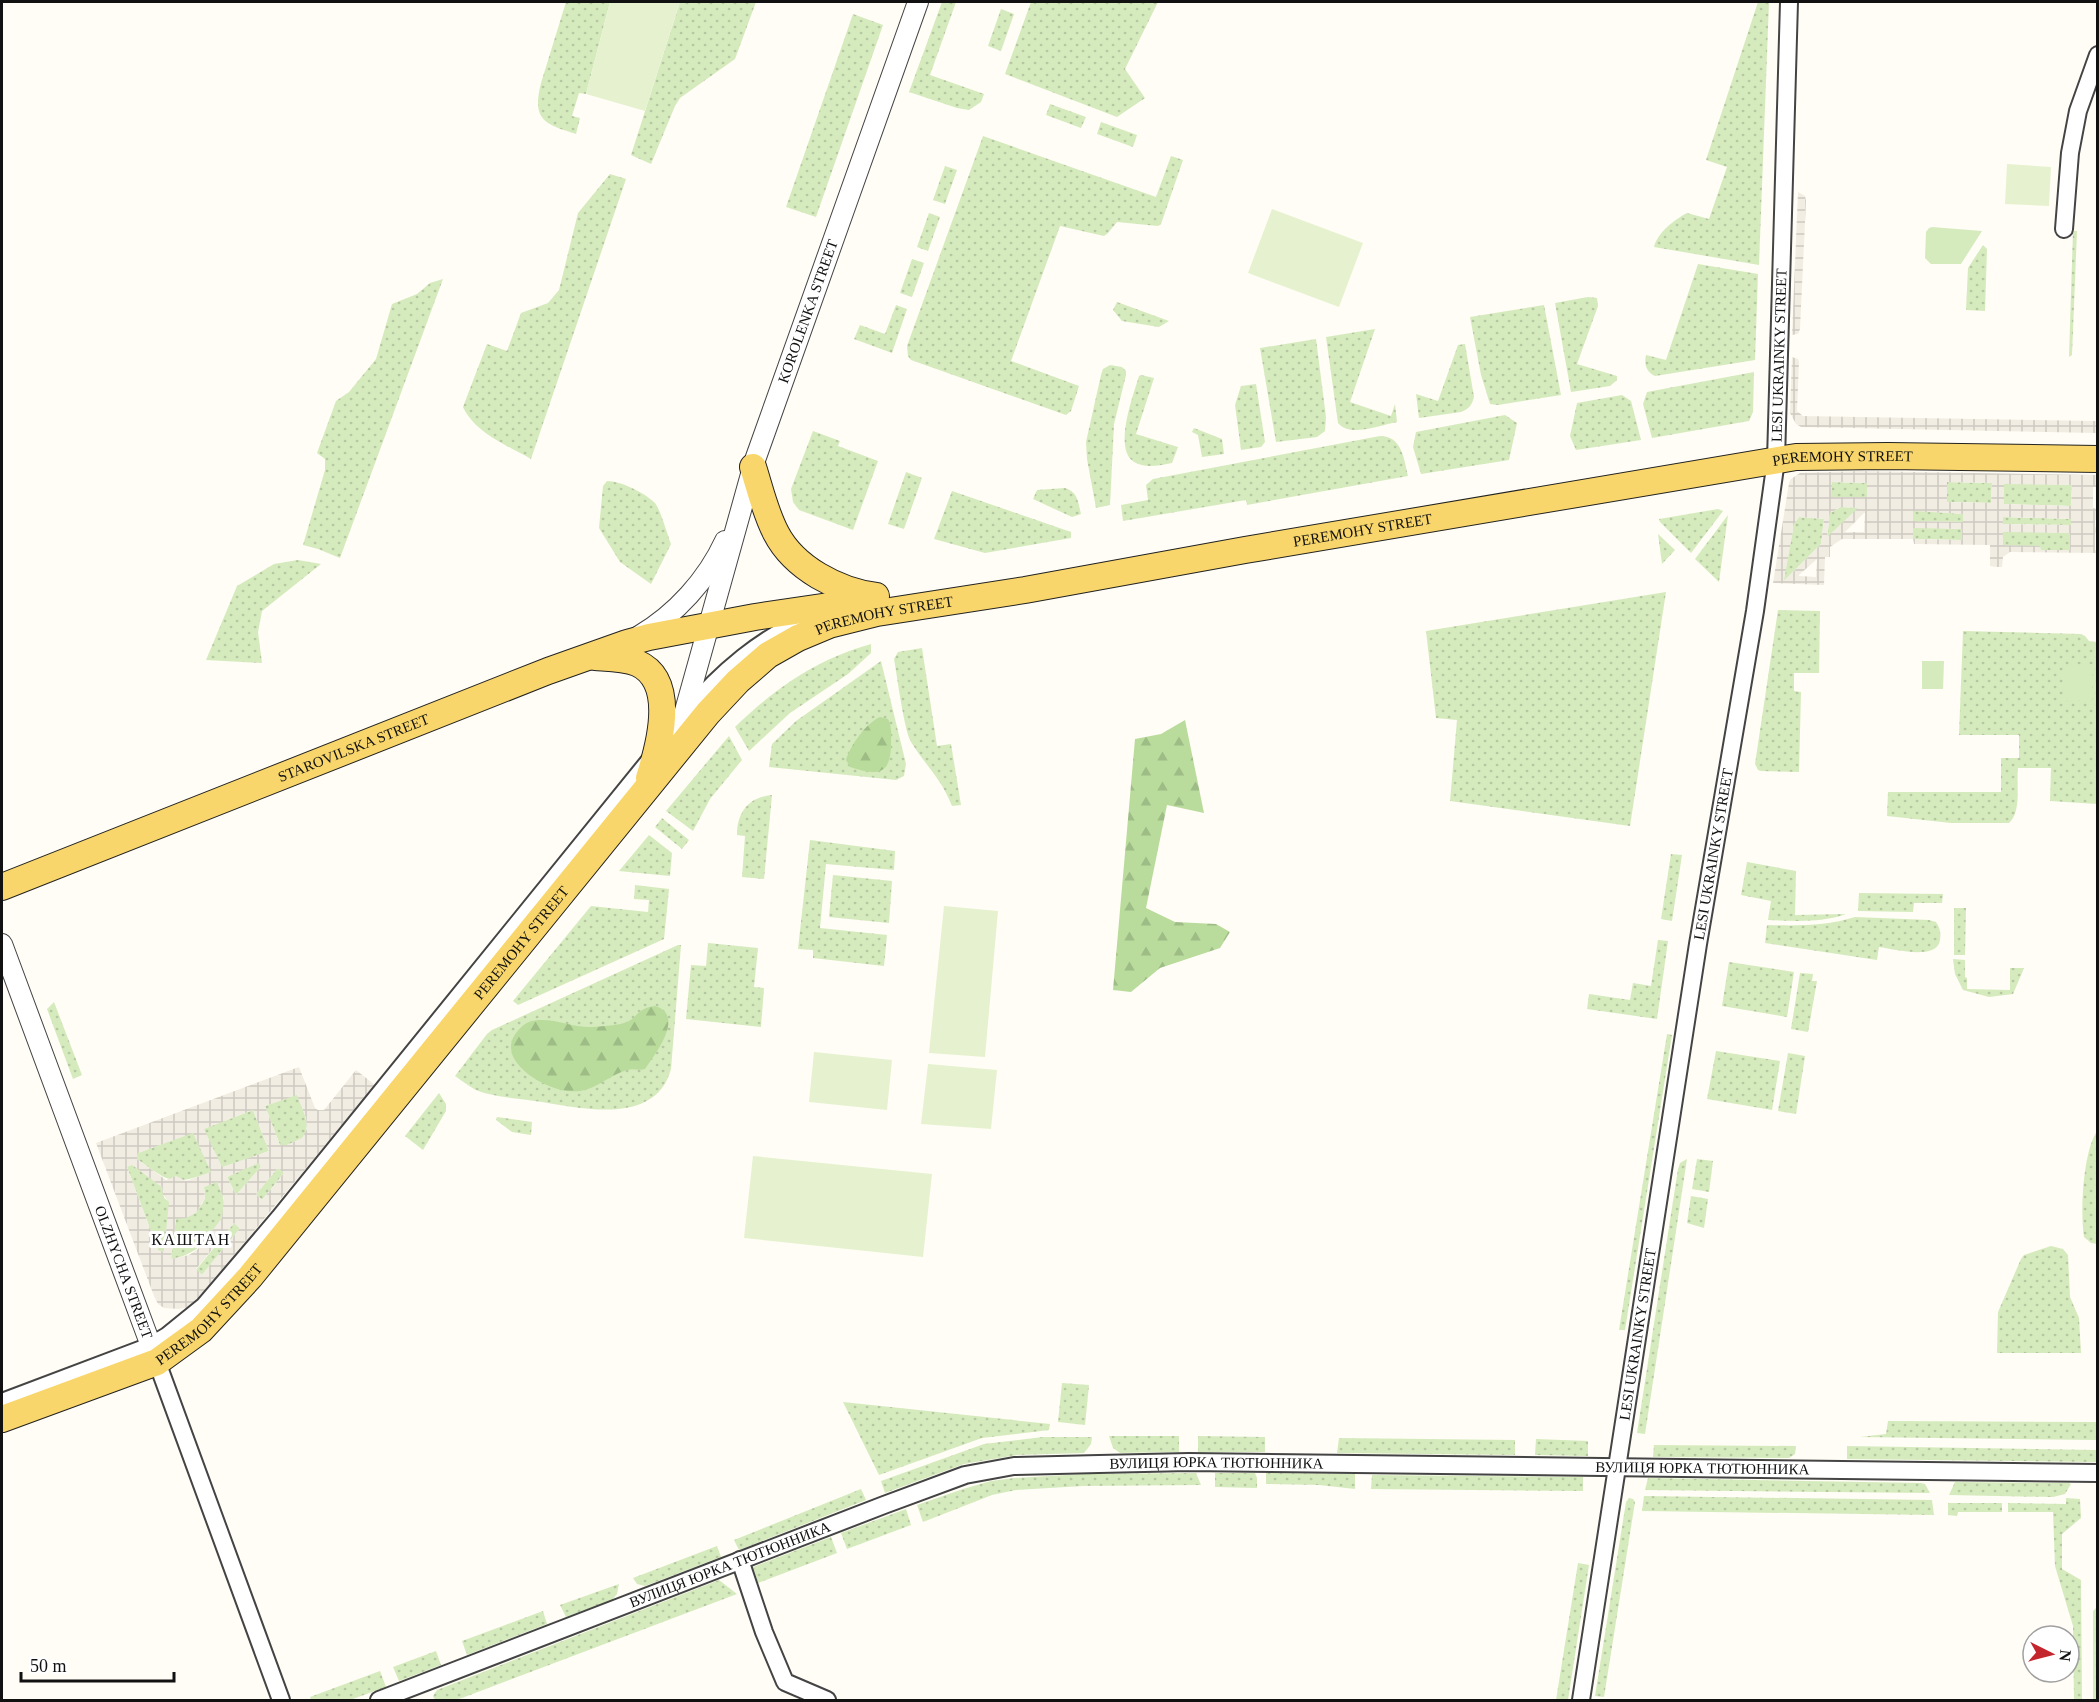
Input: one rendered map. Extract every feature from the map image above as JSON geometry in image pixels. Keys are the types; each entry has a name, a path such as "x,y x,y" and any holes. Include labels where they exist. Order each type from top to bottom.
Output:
{"main road":[{"name":"PEREMOHY STREET","path":"2,1419 154,1354 201,1330 250,1277 695,729 738,681 768,655 798,638 829,625 877,613 1025,590 1245,550 1776,452 1810,442 2097,447"},
{"name":"PEREMOHY STREET","path":"852,603 1021,577 1405,508 1776,452 1814,456 2097,459"},
{"path":"753,466 768,516 777,536 791,554 813,572 832,583 869,595 888,597"},
{"name":"STAROVILSKA STREET","path":"2,887 537,675 627,643 709,626 852,603"},
{"path":"589,657 637,663 648,671 654,680 662,707 662,729 645,793"}],"street":[{"name":"KOROLENKA STREET","path":"645,793 673,741 682,718 753,466 918,2"},
{"name":"LESI UKRAINKY STREET","path":"1581,1701 1698,944 1755,611 1776,452 1789,2"},
{"path":"2064,229 2072,142 2078,111 2097,54"},
{"path":"627,643 672,612 694,590 722,548 742,507"},
{"name":"PEREMOHY STREET","path":"2,1402 154,1354 167,1336 204,1306 279,1218 682,718 719,678 765,640 802,620 852,603"},
{"name":"OLZHYCHA STREET","path":"2,944 281,1701"},
{"name":"ВУЛИЦЯ ЮРКА ТЮТЮННИКА","path":"379,1701 965,1475 1014,1466 1189,1462 2097,1473"},
{"path":"740,1560 764,1632 785,1682 827,1701"}],"green space":[{"path":"566,2 610,2 586,94 579,93 572,116 580,118 576,134 548,123 539,112 538,105 541,83"},
{"path":"610,2 680,2 645,111 586,94"},
{"path":"680,2 756,2 735,59 680,98 651,164 631,155"},
{"path":"942,2 956,2 930,75 984,94 981,102 969,110 909,92"},
{"path":"1031,2 1158,2 1125,69 1145,98 1117,117 1005,74"},
{"path":"1758,2 1769,2 1759,265 1654,247 1659,236 1667,227 1687,213 1709,219 1727,167 1706,160"},
{"path":"1001,9 1014,14 1001,51 988,46"},
{"path":"853,14 883,25 816,217 786,207"},
{"path":"1050,104 1086,117 1081,128 1046,115"},
{"path":"1101,122 1137,135 1133,147 1097,134"},
{"path":"983,136 1156,197 1171,156 1183,160 1161,224 1158,226 1117,222 1104,236 1060,226 1011,361 1079,386 1071,411 1066,415 911,360 908,356 907,346"},
{"path":"2007,164 2051,167 2049,206 2005,204"},
{"path":"945,166 957,170 945,204 933,200"},
{"path":"610,174 626,179 531,459 483,431 468,416 463,407 487,344 507,351 521,313 548,303 559,290 578,213"},
{"path":"1272,209 1363,243 1339,307 1248,273"},
{"path":"929,213 940,217 928,251 917,247"},
{"path":"1932,227 1982,231 1961,264 1931,264 1925,258 1926,232"},
{"path":"2073,231 2077,231 2072,355 2069,357"},
{"path":"1983,245 1987,249 1985,311 1966,310 1968,268"},
{"path":"912,259 924,263 912,297 900,293"},
{"path":"1698,264 1758,274 1755,360 1655,376 1646,367 1646,355 1666,360"},
{"path":"443,279 340,558 303,545 325,470 325,459 317,453 336,401 349,392 376,359 392,304 417,294 430,283"},
{"path":"1588,297 1597,298 1598,306 1577,364 1617,376 1617,380 1610,386 1571,392 1555,303"},
{"path":"1117,302 1169,321 1159,327 1122,321 1113,310"},
{"path":"896,305 907,309 892,353 854,339 860,325 885,334"},
{"path":"1544,305 1561,395 1498,405 1490,404 1481,375 1470,317"},
{"path":"1375,329 1350,402 1391,416 1395,404 1397,422 1350,430 1338,423 1326,337"},
{"path":"1316,339 1326,417 1325,431 1317,437 1276,442 1260,348"},
{"path":"1465,344 1474,397 1471,404 1461,412 1419,418 1416,394 1438,401 1458,345"},
{"path":"1110,365 1122,367 1126,375 1114,424 1110,505 1096,508 1086,442 1101,375 1103,369"},
{"path":"1754,372 1753,412 1749,421 1652,438 1643,404 1647,392"},
{"path":"1141,375 1154,378 1136,434 1178,447 1172,463 1143,465 1134,462 1128,455 1125,446 1126,422"},
{"path":"1256,384 1265,442 1261,447 1241,450 1235,405 1241,386"},
{"path":"1622,395 1631,401 1641,440 1576,450 1570,436 1577,403"},
{"path":"1505,415 1517,423 1509,460 1421,474 1413,447 1416,432"},
{"path":"1194,428 1222,439 1224,454 1202,457 1198,435 1192,432"},
{"path":"813,431 840,441 838,446 878,461 853,530 799,510 793,502 791,489"},
{"path":"1380,436 1387,437 1397,444 1401,450 1408,476 1247,505 1246,500 1123,521 1121,505 1148,500 1146,485 1153,479"},
{"path":"906,472 922,478 904,529 888,524"},
{"path":"607,481 626,485 639,492 651,499 659,511 671,544 651,584 620,562 599,528 603,486"},
{"path":"1831,482 1868,483 1867,498 1831,497"},
{"path":"1947,482 1992,483 1991,503 1947,502"},
{"path":"2004,483 2072,485 2071,506 2003,504"},
{"path":"1065,488 1075,495 1081,514 1072,517 1033,499 1037,490"},
{"path":"952,491 1071,532 1071,538 985,553 934,539"},
{"path":"1841,507 1859,508 1827,538 1830,513"},
{"path":"1718,509 1723,511 1691,553 1659,519"},
{"path":"1913,510 1963,514 1963,522 1913,521"},
{"path":"1728,515 1719,582 1695,559"},
{"path":"1799,517 1824,519 1821,544 1783,582 1794,524"},
{"path":"2003,517 2071,519 2071,525 2003,524"},
{"path":"1913,527 1962,529 1962,540 1912,539"},
{"path":"2003,531 2070,533 2070,551 2003,545"},
{"path":"1658,534 1675,550 1662,564"},
{"path":"298,560 321,564 262,611 258,632 262,663 206,660 237,586 274,564"},
{"path":"1666,592 1630,826 1450,801 1457,720 1436,718 1426,631"},
{"path":"1778,610 1820,611 1819,673 1794,673 1794,691 1801,692 1799,772 1761,771 1755,764"},
{"path":"1963,631 2081,634 2089,641 2097,642 2097,804 2050,801 2051,768 2018,768 2016,812 2009,823 1951,823 1887,816 1888,792 2001,792 2001,758 2019,758 2019,735 1959,735"},
{"path":"871,644 871,653 848,674 790,713 749,751 735,727 766,699 814,667"},
{"path":"922,648 937,746 951,744 961,805 952,806 938,780 908,736 894,659 898,652"},
{"path":"881,661 906,764 904,776 896,780 769,767 772,744 796,721"},
{"path":"1922,661 1944,661 1943,689 1922,689"},
{"path":"2092,664 2092,700 2063,700 2063,665"},
{"path":"880,717 888,719 891,727 890,754 885,767 881,771 868,772 850,767 846,760 855,742 869,724"},
{"path":"1185,720 1204,813 1167,805 1146,908 1175,922 1216,924 1230,932 1220,948 1160,968 1131,992 1113,990 1135,739 1161,734"},
{"path":"729,736 742,760 710,799 693,831 666,811"},
{"path":"772,795 764,879 742,877 745,836 737,835 739,819 751,802"},
{"path":"662,818 689,840 682,849 655,827"},
{"path":"649,835 672,853 670,876 619,871"},
{"path":"810,840 895,851 894,870 826,864 820,928 887,935 884,966 813,958 813,950 798,949"},
{"path":"1671,854 1682,855 1672,921 1661,919"},
{"path":"1747,862 1796,871 1795,915 1846,914 1817,920 1768,920 1771,901 1741,895"},
{"path":"833,875 892,881 889,923 829,917"},
{"path":"635,885 669,889 664,939 518,1005 513,1001 591,906 648,912 649,900 634,899"},
{"path":"1859,893 1943,894 1942,903 1914,903 1913,912 1858,911"},
{"path":"944,906 998,911 985,1057 929,1053"},
{"path":"1954,908 1966,908 1965,955 1954,955"},
{"path":"1855,917 1929,920 1936,922 1940,931 1940,940 1937,946 1923,952 1879,947 1877,960 1765,943 1767,925 1812,925"},
{"path":"1658,940 1668,941 1657,1019 1587,1009 1589,994 1630,1000 1633,983 1651,986"},
{"path":"708,943 758,948 754,987 764,988 761,1027 686,1019 691,965 706,966"},
{"path":"681,945 671,1069 663,1087 651,1099 635,1106 617,1109 578,1108 480,1092 455,1076 492,1030"},
{"path":"1953,959 1965,960 1967,989 2010,990 2010,968 2024,968 2013,994 1989,997 1963,990 1955,974"},
{"path":"1729,962 1794,972 1787,1017 1722,1006"},
{"path":"1800,973 1813,974 1812,981 1817,981 1808,1032 1791,1029"},
{"path":"54,1002 82,1075 73,1079 47,1009"},
{"path":"655,1006 664,1011 668,1018 668,1026 661,1045 645,1069 627,1070 592,1088 568,1091 548,1086 527,1074 513,1057 511,1048 513,1038 524,1024 529,1022 544,1020 584,1027 620,1024 629,1021 644,1009"},
{"path":"1667,1034 1672,1035 1625,1330 1619,1330"},
{"path":"1716,1051 1780,1061 1772,1110 1707,1099"},
{"path":"814,1052 892,1060 887,1110 809,1102"},
{"path":"1788,1053 1805,1056 1796,1114 1778,1111"},
{"path":"928,1064 997,1070 991,1129 921,1124"},
{"path":"439,1093 446,1104 446,1111 423,1150 405,1136"},
{"path":"297,1094 305,1116 306,1133 303,1138 287,1145 280,1145 265,1106"},
{"path":"253,1110 269,1151 222,1168 203,1129"},
{"path":"497,1117 532,1122 531,1135 512,1132 496,1120"},
{"path":"2097,1131 2097,1244 2091,1243 2084,1237 2082,1213 2088,1153"},
{"path":"193,1132 212,1172 188,1179 172,1180 137,1159 138,1153"},
{"path":"753,1156 932,1174 923,1257 744,1238"},
{"path":"1687,1159 1645,1434 1637,1433 1678,1169 1680,1163"},
{"path":"1697,1159 1713,1161 1709,1192 1692,1189"},
{"path":"259,1162 261,1167 236,1195 227,1177"},
{"path":"132,1164 162,1187 164,1198 170,1202 164,1252 158,1250 127,1167"},
{"path":"278,1168 284,1173 262,1200 256,1194"},
{"path":"217,1181 224,1205 218,1227 197,1249 171,1259 176,1218 186,1217 197,1210 205,1198 204,1187"},
{"path":"1691,1196 1708,1199 1704,1228 1687,1223"},
{"path":"234,1223 240,1228 202,1275 196,1270"},
{"path":"2051,1246 2063,1249 2068,1255 2070,1297 2079,1318 2081,1353 1997,1353 1998,1312 2021,1259 2024,1255"},
{"path":"1062,1383 1089,1385 1085,1425 1058,1422"},
{"path":"843,1402 1050,1424 1049,1430 982,1438 879,1475"},
{"path":"1888,1421 2097,1422 2097,1440 1860,1437 1886,1434"},
{"path":"1109,1436 1179,1436 1179,1452 1120,1453 1113,1448"},
{"path":"1198,1436 1265,1437 1265,1452 1198,1452"},
{"path":"1043,1437 1092,1437 1091,1444 1084,1453 1017,1455 964,1464 885,1493 881,1481 984,1444"},
{"path":"1339,1438 1515,1440 1515,1455 1337,1453"},
{"path":"1536,1439 1588,1441 1588,1456 1535,1455"},
{"path":"1654,1445 1796,1446 1795,1454 1789,1458 1653,1457"},
{"path":"1847,1446 2097,1450 2097,1462 1847,1459"},
{"path":"1196,1473 1201,1485 1083,1486 1016,1490 992,1495 923,1522 917,1505 991,1481 1014,1478 1083,1474"},
{"path":"1215,1473 1255,1473 1257,1488 1215,1487"},
{"path":"1266,1473 1355,1474 1355,1489 1319,1485 1266,1484"},
{"path":"1372,1475 1583,1477 1583,1491 1371,1489"},
{"path":"1648,1478 1921,1483 1925,1484 1930,1493 1645,1490"},
{"path":"1955,1482 2071,1484 2065,1494 2053,1497 1949,1495"},
{"path":"861,1489 866,1500 739,1550 734,1540"},
{"path":"1644,1496 1932,1500 1934,1515 1642,1511"},
{"path":"1629,1498 1635,1502 1604,1697 1595,1696 1626,1502"},
{"path":"2066,1498 2080,1499 2081,1518 2062,1534 2062,1569 2081,1580 2082,1700 2074,1700 2074,1684 2081,1684 2081,1624 2072,1624 2055,1566 2053,1512 2008,1512 2008,1503 2066,1504"},
{"path":"1948,1503 2002,1503 2002,1512 1958,1512 1957,1516 1948,1515"},
{"path":"906,1509 911,1525 847,1549 841,1533"},
{"path":"831,1537 837,1553 758,1583 753,1567"},
{"path":"717,1546 721,1557 645,1586 637,1584 633,1578"},
{"path":"1578,1563 1589,1565 1568,1700 1556,1700"},
{"path":"719,1580 737,1594 462,1698 435,1700 433,1696 437,1690"},
{"path":"619,1584 617,1594 612,1600 566,1617 560,1605"},
{"path":"2097,1607 2097,1700 2093,1700 2093,1611"},
{"path":"543,1611 547,1624 467,1655 462,1641"},
{"path":"436,1651 441,1665 399,1681 393,1667"},
{"path":"380,1671 386,1687 350,1700 311,1700 310,1697"}],"shaded area":[{"path":"1798,192 1805,196 1806,201 1800,329 1798,334 1792,335"},
{"path":"1792,357 1798,359 1799,362 1797,411 1803,416 2097,421 2097,433 1801,427 1796,424 1790,413"},
{"path":"1860,471 2097,475 2097,487 2093,487 2093,508 2097,509 2095,550 2097,553 2010,552 2003,557 2002,567 1996,567 1990,566 1990,545 1914,544 1913,539 1842,539 1830,547 1830,557 1825,557 1824,585 1773,583 1789,483 1800,473","holes":["1832,482 1867,483 1867,497 1831,497","1947,482 1992,483 1991,503 1947,502","2004,484 2072,485 2071,506 2004,504","1841,507 1858,508 1827,537 1830,513","1913,511 1963,514 1963,522 1913,521","1864,513 1865,513 1864,532 1845,532","1799,517 1824,519 1821,544 1784,581 1794,524","2003,517 2071,519 2071,525 2003,524","1913,528 1962,529 1962,540 1913,539","2003,532 2070,533 2070,550 2041,550 2040,546 2003,545","1817,559 1816,577 1799,575"]},
{"path":"299,1067 315,1108 318,1110 324,1110 356,1070 375,1085 196,1301 188,1307 179,1309 164,1308 158,1304 154,1296 96,1143","holes":["297,1095 306,1118 307,1129 302,1138 287,1145 280,1145 265,1106","253,1110 269,1151 222,1167 204,1129","193,1133 211,1172 186,1181 176,1176 166,1180 137,1159 138,1153","259,1163 261,1167 236,1195 227,1177","132,1165 162,1187 163,1195 169,1202 164,1252 158,1250 127,1167","278,1168 284,1173 262,1200 256,1194","217,1182 224,1199 222,1218 198,1249 189,1255 171,1259 176,1219 186,1218 196,1213 205,1198 204,1187","234,1223 240,1228 202,1275 196,1269"]}],"district":[{"name":"КАШТАН","path":"191,1239"}]}
